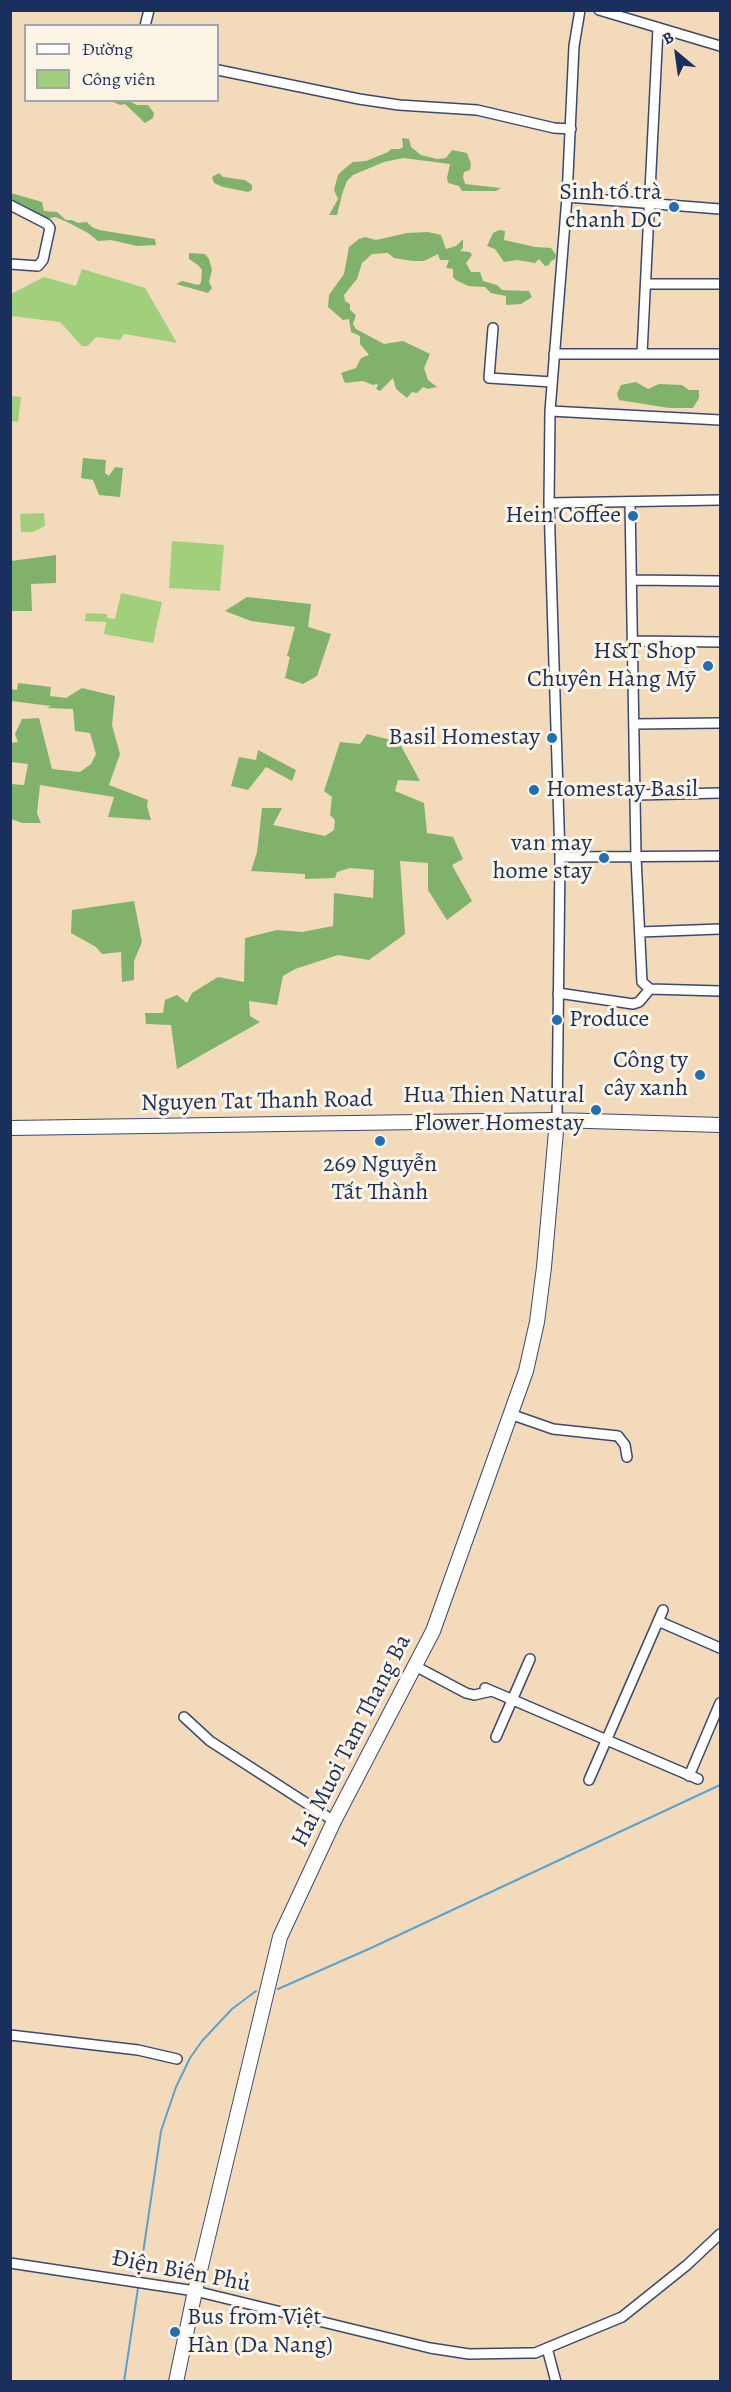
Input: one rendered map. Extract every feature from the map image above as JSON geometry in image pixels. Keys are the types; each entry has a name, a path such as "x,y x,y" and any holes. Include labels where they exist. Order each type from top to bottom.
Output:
{"street":[{"path":"557,1120 560,857 549,503 550,411 567,197 574,46 580,10"},
{"path":"599,10 720,46"},
{"path":"642,354 658,28"},
{"path":"219,70 359,99 399,105 477,110 554,128 571,129"},
{"path":"567,197 720,209"},
{"path":"10,205 47,224 50,228 41,263 35,267 10,264"},
{"path":"646,284 720,284"},
{"path":"493,328 489,378 552,382"},
{"path":"554,354 720,354"},
{"path":"550,411 720,420"},
{"path":"549,503 720,500"},
{"path":"630,502 636,857 642,982 650,989 720,991"},
{"path":"632,580 720,581"},
{"path":"634,641 720,642"},
{"path":"634,724 720,723"},
{"path":"636,795 720,793"},
{"path":"560,857 720,856"},
{"path":"640,932 720,930"},
{"path":"558,993 633,1004 639,1002 650,989"},
{"name":"Nguyen Tat Thanh Road","path":"10,1128 557,1120 720,1125"},
{"name":"Hai Muoi Tam Thang Ba","path":"176,2382 195,2291 280,1937 334,1821 433,1631 525,1371 537,1322 557,1120"},
{"path":"510,1414 553,1430 618,1436 625,1445 627,1457"},
{"path":"589,1780 663,1610"},
{"path":"658,1622 720,1648"},
{"path":"496,1737 530,1659"},
{"path":"415,1666 466,1693 474,1695 489,1690 693,1777 720,1703"},
{"path":"184,1717 210,1741 334,1821"},
{"path":"10,2035 138,2050 177,2058"},
{"name":"Điện Biên Phủ","path":"10,2263 195,2291 430,2348 481,2354 535,2353 622,2317 687,2265 720,2235"},
{"path":"547,2348 556,2382"}],"green space":[{"path":"113,102 148,105 154,113 153,118 145,123 125,104 120,105"},
{"path":"402,138 409,139 411,147 421,155 437,159 446,158 452,150 467,153 471,164 470,170 464,172 465,184 501,188 496,191 462,191 459,186 448,183 450,164 403,158 384,162 353,175 347,181 343,191 337,215 329,215 338,199 334,190 338,175 353,162 366,161 391,149 400,149 403,147"},
{"path":"219,173 223,177 245,180 252,185 252,190 248,192 214,183 212,177"},
{"path":"11,193 42,202 44,211 57,212 66,220 78,223 87,222 99,230 155,239 156,245 137,246 111,240 98,241 67,222 55,217 46,219 11,203"},
{"path":"499,230 505,231 504,240 551,248 556,255 555,259 545,266 539,259 535,263 517,260 504,262 495,249 487,246 493,233"},
{"path":"428,232 441,235 446,249 456,246 463,239 463,248 460,251 470,252 472,255 466,263 471,272 480,272 483,281 497,285 502,290 529,291 532,297 521,304 506,305 506,296 491,293 485,287 468,286 456,280 453,277 453,269 446,268 449,260 440,260 438,254 424,261 413,261 394,258 388,253 372,254 362,263 357,279 344,295 345,301 350,304 350,310 356,315 353,324 356,329 384,344 403,341 430,354 424,368 428,380 437,387 428,389 423,387 417,393 412,392 407,398 396,389 393,378 380,391 376,389 378,385 363,381 345,383 341,373 356,368 361,358 369,355 360,344 360,336 351,332 349,319 343,320 328,307 329,295 344,274 349,247 365,237 376,240 407,233"},
{"path":"189,253 205,254 209,259 212,270 209,282 212,288 208,293 176,284 182,281 198,285 201,283 202,270 189,259"},
{"path":"82,269 145,288 177,343 124,334 120,340 96,337 88,346 82,346 60,322 11,316 11,294 44,277 76,286"},
{"path":"636,382 648,389 659,384 682,385 689,390 699,390 699,398 693,408 669,408 619,400 617,394 621,385"},
{"path":"11,396 21,397 18,422 11,421"},
{"path":"83,458 106,460 105,473 109,476 115,467 123,468 120,497 99,495 93,480 81,478"},
{"path":"44,513 45,526 33,532 21,532 20,514"},
{"path":"172,541 224,545 220,591 169,588"},
{"path":"56,555 56,583 31,584 32,611 11,611 11,561"},
{"path":"121,593 162,602 153,643 104,634 106,622 85,621 86,613 107,614 107,618 115,619"},
{"path":"247,597 311,604 308,627 331,634 317,676 303,684 285,678 290,657 287,656 295,627 251,621 225,611"},
{"path":"18,683 51,687 50,696 66,698 82,688 115,696 112,725 120,754 109,785 148,800 147,806 151,820 108,817 114,797 40,785 37,813 41,823 22,823 11,819 11,784 24,785 28,764 11,762 11,743 18,742 15,734 22,719 39,718 52,769 80,772 91,764 96,754 90,733 75,731 73,709 47,708 51,706 11,701 11,689 17,690"},
{"path":"367,734 399,742 420,781 398,780 395,791 424,803 427,833 453,837 463,859 452,865 472,901 447,920 428,890 428,863 400,861 405,934 369,960 338,955 295,969 283,976 277,1005 249,1001 250,1016 260,1022 177,1069 171,1025 146,1024 145,1013 163,1013 165,1000 177,995 187,1003 192,993 218,977 244,982 245,938 277,930 302,932 333,926 334,893 373,898 374,870 350,868 337,872 335,878 305,879 305,874 251,871 257,852 262,808 282,808 273,825 325,836 334,830 335,820 330,815 332,797 324,791 340,742 360,744"},
{"path":"258,750 296,770 292,781 266,767 248,790 231,786 239,757 256,760"},
{"path":"134,901 142,942 134,961 134,980 122,982 121,952 102,954 96,947 71,933 72,910"}],"waterway":[{"path":"278,1989 720,1785"},
{"path":"142,2260 161,2131 176,2087 190,2058 202,2041 232,2009 256,1991"},
{"path":"124,2382 138,2288"}],"place":[{"name":"Sinh tố trà chanh DC","path":"674,207"},
{"name":"Hein Coffee","path":"633,516"},
{"name":"H&T Shop Chuyên Hàng Mỹ","path":"708,666"},
{"name":"Basil Homestay","path":"552,738"},
{"name":"Homestay Basil","path":"534,790"},
{"name":"van may home stay","path":"604,858"},
{"name":"Produce","path":"557,1020"},
{"name":"Công ty cây xanh","path":"700,1075"},
{"name":"Hua Thien Natural Flower Homestay","path":"596,1110"},
{"name":"269 Nguyễn Tất Thành","path":"380,1141"},
{"name":"Bus from Việt Hàn (Da Nang)","path":"175,2332"}]}
